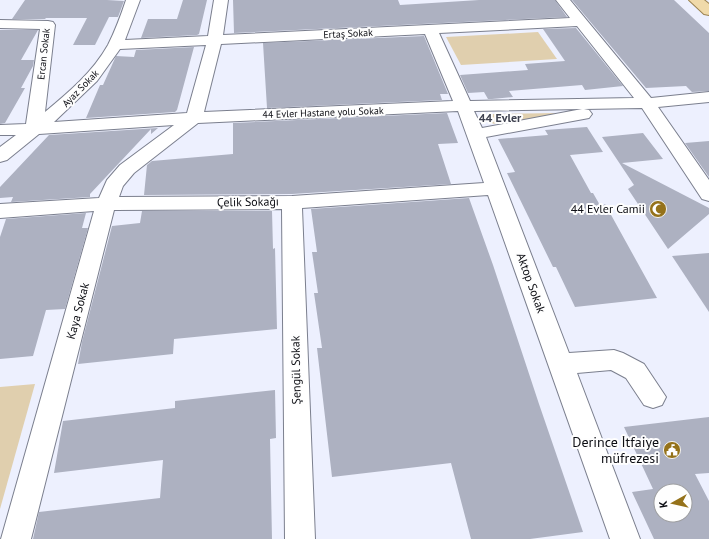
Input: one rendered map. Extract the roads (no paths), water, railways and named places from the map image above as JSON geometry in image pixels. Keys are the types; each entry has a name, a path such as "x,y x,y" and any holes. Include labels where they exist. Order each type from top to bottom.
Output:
{"main road":[{"path":"696,0 709,11"}],"street":[{"name":"Ayaz Sokak","path":"0,156 60,109 80,90 103,64 115,45 133,0"},
{"path":"194,118 215,40 221,0"},
{"path":"563,0 647,103 709,195"},
{"name":"Ertaş Sokak","path":"115,45 582,22"},
{"name":"Ercan Sokak","path":"0,24 48,24 34,129"},
{"name":"Aktop Sokak","path":"430,30 476,134 625,539"},
{"name":"44 Evler Hastane yolu Sokak","path":"0,130 194,118 464,106 647,103 709,97"},
{"name":"44 Evler Hastane yolu Sokak","path":"476,134 647,103"},
{"name":"Kaya Sokak","path":"16,539 106,204 114,184 127,169 194,118"},
{"name":"Çelik Sokağı","path":"0,211 106,204 292,202 496,188"},
{"name":"Şengül Sokak","path":"292,202 300,539"},
{"path":"560,364 614,360 635,371 653,397"}],"place":[{"name":"44 Evler Camii","path":"658,209"},
{"name":"Derince İtfaiye müfrezesi","path":"672,450"}],"district":[{"name":"44 Evler","path":"500,118"}]}
